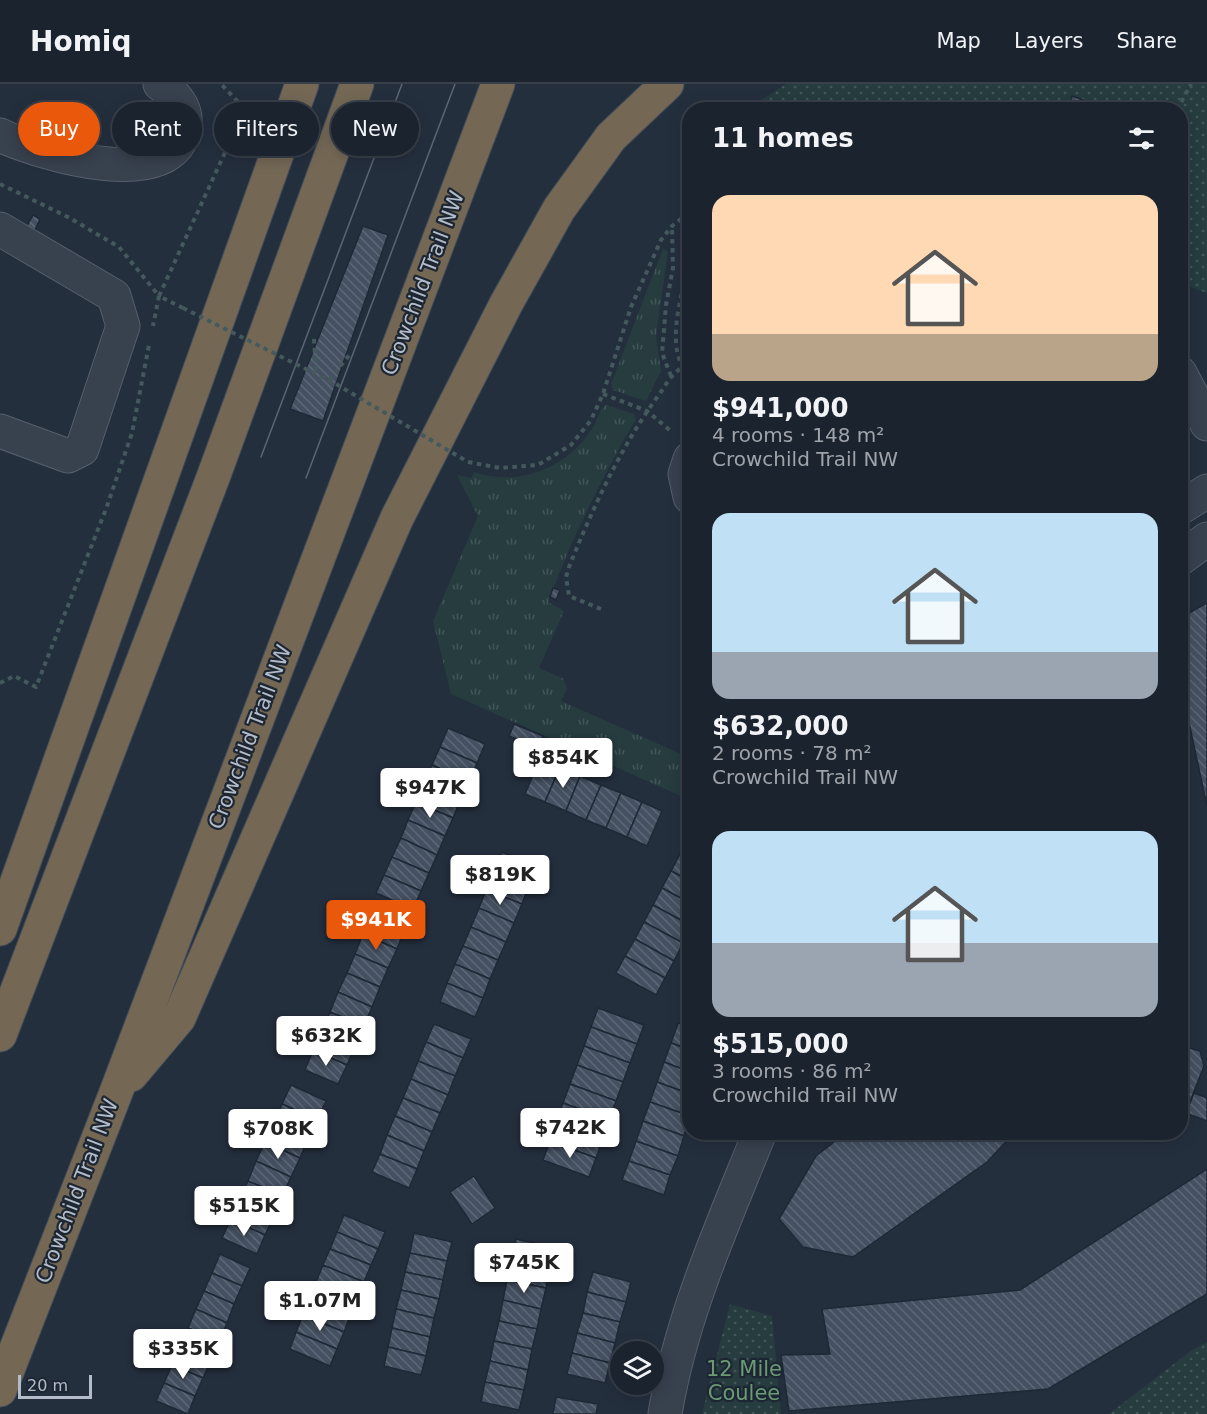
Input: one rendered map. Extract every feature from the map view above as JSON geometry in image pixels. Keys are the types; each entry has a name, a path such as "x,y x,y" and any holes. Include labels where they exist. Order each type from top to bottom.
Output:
{"highway":[{"path":"0,929 302,84"},
{"path":"0,1035 209,486 357,84"},
{"name":"Crowchild Trail NW","path":"0,1390 115,1095 498,84"},
{"path":"115,1095 178,1018 397,518 506,304 560,209 611,137 667,84"}],"street":[{"path":"0,135 23,146 62,157 105,164 137,163 163,158 178,148 184,137 186,116 179,102 160,84"},
{"path":"0,229 114,296 123,326 82,449 68,456 0,431"},
{"path":"1188,388 1207,424"},
{"path":"1188,503 1207,491"},
{"path":"1188,553 1207,539"},
{"path":"665,1414 689,1319 711,1252 757,1140"}],"path":[{"path":"0,682 14,676 36,687 106,509 132,433 159,296 245,109 220,84"},
{"path":"1181,102 1191,84"},
{"path":"0,184 68,217 118,247 159,296 329,380 468,462 500,468 538,465 570,445 591,420 603,394 631,307 661,240 682,218"},
{"path":"671,376 662,353 666,305 673,268 672,226"},
{"path":"601,609 569,596 566,577 595,504 647,411 671,376 681,368 675,338 682,301"},
{"path":"314,339 316,374"},
{"path":"329,380 351,353"},
{"path":"603,394 647,411 672,432"}],"green space":[{"path":"786,84 1207,84 1207,293 1188,286 1188,102 758,102"},
{"path":"663,249 668,251 656,336 661,371 646,401 613,390 611,384"},
{"path":"606,405 634,414 636,419 588,509 557,578 548,602 564,611 539,668 564,679 567,689 561,701 682,754 682,796 451,694 433,621 478,516 457,475 471,478 474,472 508,477 524,476 540,471 569,455 581,443 594,426 601,410"},
{"name":"12 Mile Coulee","path":"730,1304 772,1316 781,1414 702,1414"},
{"path":"1207,1342 1207,1414 1109,1414 1192,1350"}],"building":[{"path":"1072,96 1088,102 1070,102"},
{"path":"33,215 40,219 34,232 26,227"},
{"path":"363,226 388,235 323,421 290,409"},
{"path":"553,588 560,590 556,600 550,597"},
{"path":"1207,603 1207,806 1188,718 1188,614"},
{"path":"514,724 543,736 538,748 509,736"},
{"path":"448,728 485,744 477,763 440,747"},
{"path":"440,747 477,763 469,781 432,765"},
{"path":"540,759 560,767 545,802 525,794"},
{"path":"432,765 469,781 461,799 424,783"},
{"path":"560,767 580,776 566,811 545,802"},
{"path":"580,776 601,785 586,820 566,811"},
{"path":"424,783 461,799 453,818 416,802"},
{"path":"601,785 621,793 606,828 586,820"},
{"path":"621,793 642,802 627,837 606,828"},
{"path":"416,802 453,818 445,836 408,820"},
{"path":"642,802 662,811 647,846 627,837"},
{"path":"408,820 445,836 437,855 401,838"},
{"path":"401,838 437,855 429,873 392,857"},
{"path":"502,852 537,867 529,885 494,871"},
{"path":"680,854 682,855 682,877 671,871"},
{"path":"392,857 429,873 421,891 384,875"},
{"path":"494,871 529,885 522,904 486,890"},
{"path":"671,871 682,877 682,899 662,888"},
{"path":"384,875 421,891 413,909 376,893"},
{"path":"662,888 682,899 682,921 653,905"},
{"path":"486,890 522,904 514,923 479,908"},
{"path":"653,905 682,921 682,942 644,922"},
{"path":"479,908 514,923 506,942 471,927"},
{"path":"372,915 405,929 397,949 363,934"},
{"path":"644,922 682,942 682,945 674,961 635,939"},
{"path":"471,927 506,942 498,960 463,946"},
{"path":"363,934 397,949 388,968 355,954"},
{"path":"635,939 674,961 665,978 625,956"},
{"path":"463,946 498,960 490,979 455,964"},
{"path":"355,954 388,968 380,987 347,973"},
{"path":"625,956 665,978 656,995 616,973"},
{"path":"455,964 490,979 483,998 447,983"},
{"path":"347,973 380,987 372,1007 338,992"},
{"path":"447,983 483,998 475,1017 440,1002"},
{"path":"338,992 372,1007 364,1026 330,1012"},
{"path":"598,1008 644,1025 637,1044 591,1027"},
{"path":"330,1012 364,1026 355,1046 322,1031"},
{"path":"678,1023 682,1025 682,1047 671,1043"},
{"path":"434,1024 471,1039 463,1058 426,1042"},
{"path":"591,1027 637,1044 630,1063 584,1046"},
{"path":"322,1031 355,1046 347,1065 313,1050"},
{"path":"426,1042 463,1058 455,1076 418,1061"},
{"path":"671,1043 682,1047 682,1069 664,1062"},
{"path":"584,1046 630,1063 623,1082 577,1065"},
{"path":"1188,1047 1200,1051 1204,1066 1188,1107"},
{"path":"313,1050 347,1065 338,1084 305,1070"},
{"path":"418,1061 455,1076 448,1095 411,1079"},
{"path":"664,1062 682,1069 682,1091 657,1082"},
{"path":"577,1065 623,1082 616,1101 570,1084"},
{"path":"411,1079 448,1095 440,1113 403,1098"},
{"path":"657,1082 682,1091 682,1113 650,1102"},
{"path":"570,1084 616,1101 609,1120 563,1103"},
{"path":"291,1085 326,1101 317,1120 282,1104"},
{"path":"1194,1093 1207,1098 1207,1121 1188,1114"},
{"path":"403,1098 440,1113 432,1132 395,1116"},
{"path":"650,1102 682,1113 682,1135 643,1121"},
{"path":"563,1103 609,1120 603,1139 556,1122"},
{"path":"282,1104 317,1120 308,1139 274,1123"},
{"path":"395,1116 432,1132 424,1151 387,1135"},
{"path":"643,1121 682,1135 683,1140 678,1156 636,1141"},
{"path":"556,1122 603,1139 596,1158 550,1141"},
{"path":"274,1123 308,1139 300,1158 265,1142"},
{"path":"387,1135 424,1151 417,1169 380,1154"},
{"path":"837,1140 1008,1140 987,1162 853,1257 803,1247 779,1219 816,1156"},
{"path":"550,1141 596,1158 589,1177 543,1160"},
{"path":"636,1141 678,1156 670,1175 629,1161"},
{"path":"265,1142 300,1158 291,1177 256,1161"},
{"path":"380,1154 417,1169 409,1188 372,1172"},
{"path":"256,1161 291,1177 282,1196 248,1181"},
{"path":"629,1161 670,1175 664,1195 622,1180"},
{"path":"1207,1169 1207,1294 1048,1389 789,1411 781,1355 830,1354 822,1309 1020,1290"},
{"path":"474,1176 495,1208 472,1224 450,1192"},
{"path":"248,1181 282,1196 274,1216 239,1200"},
{"path":"239,1200 274,1216 265,1235 231,1219"},
{"path":"344,1215 385,1232 378,1249 337,1232"},
{"path":"231,1219 265,1235 257,1254 222,1238"},
{"path":"337,1232 378,1249 371,1265 330,1249"},
{"path":"414,1233 452,1242 447,1261 410,1253"},
{"path":"516,1239 555,1248 550,1268 512,1260"},
{"path":"330,1249 371,1265 364,1282 323,1265"},
{"path":"410,1253 447,1261 443,1280 405,1272"},
{"path":"220,1254 250,1268 242,1286 212,1273"},
{"path":"512,1260 550,1268 546,1288 507,1280"},
{"path":"323,1265 364,1282 358,1299 316,1282"},
{"path":"405,1272 443,1280 439,1299 401,1290"},
{"path":"593,1272 631,1282 626,1302 587,1292"},
{"path":"212,1273 242,1286 234,1304 204,1291"},
{"path":"507,1280 546,1288 541,1309 503,1300"},
{"path":"316,1282 358,1299 350,1316 310,1299"},
{"path":"401,1290 439,1299 434,1318 396,1309"},
{"path":"204,1291 234,1304 227,1323 196,1309"},
{"path":"587,1292 626,1302 620,1322 583,1313"},
{"path":"310,1299 350,1316 344,1332 303,1315"},
{"path":"503,1300 541,1309 537,1329 499,1321"},
{"path":"196,1309 227,1323 219,1341 188,1328"},
{"path":"396,1309 434,1318 430,1337 392,1328"},
{"path":"583,1313 620,1322 615,1341 577,1333"},
{"path":"303,1315 344,1332 337,1349 296,1332"},
{"path":"499,1321 537,1329 532,1349 494,1341"},
{"path":"188,1328 219,1341 211,1360 180,1346"},
{"path":"392,1328 430,1337 426,1356 388,1347"},
{"path":"296,1332 337,1349 330,1366 290,1349"},
{"path":"577,1333 610,1342 610,1363 572,1353"},
{"path":"494,1341 532,1349 528,1370 490,1361"},
{"path":"180,1346 211,1360 203,1378 172,1365"},
{"path":"388,1347 426,1356 421,1375 384,1366"},
{"path":"572,1353 610,1363 605,1383 567,1374"},
{"path":"490,1361 528,1370 524,1390 485,1382"},
{"path":"172,1365 203,1378 195,1396 164,1383"},
{"path":"485,1382 524,1390 519,1410 481,1402"},
{"path":"164,1383 195,1396 188,1414 156,1401"},
{"path":"556,1397 598,1404 596,1414 553,1414"}],"tram line":[{"path":"261,457 402,84"},
{"path":"306,478 455,84"}]}
